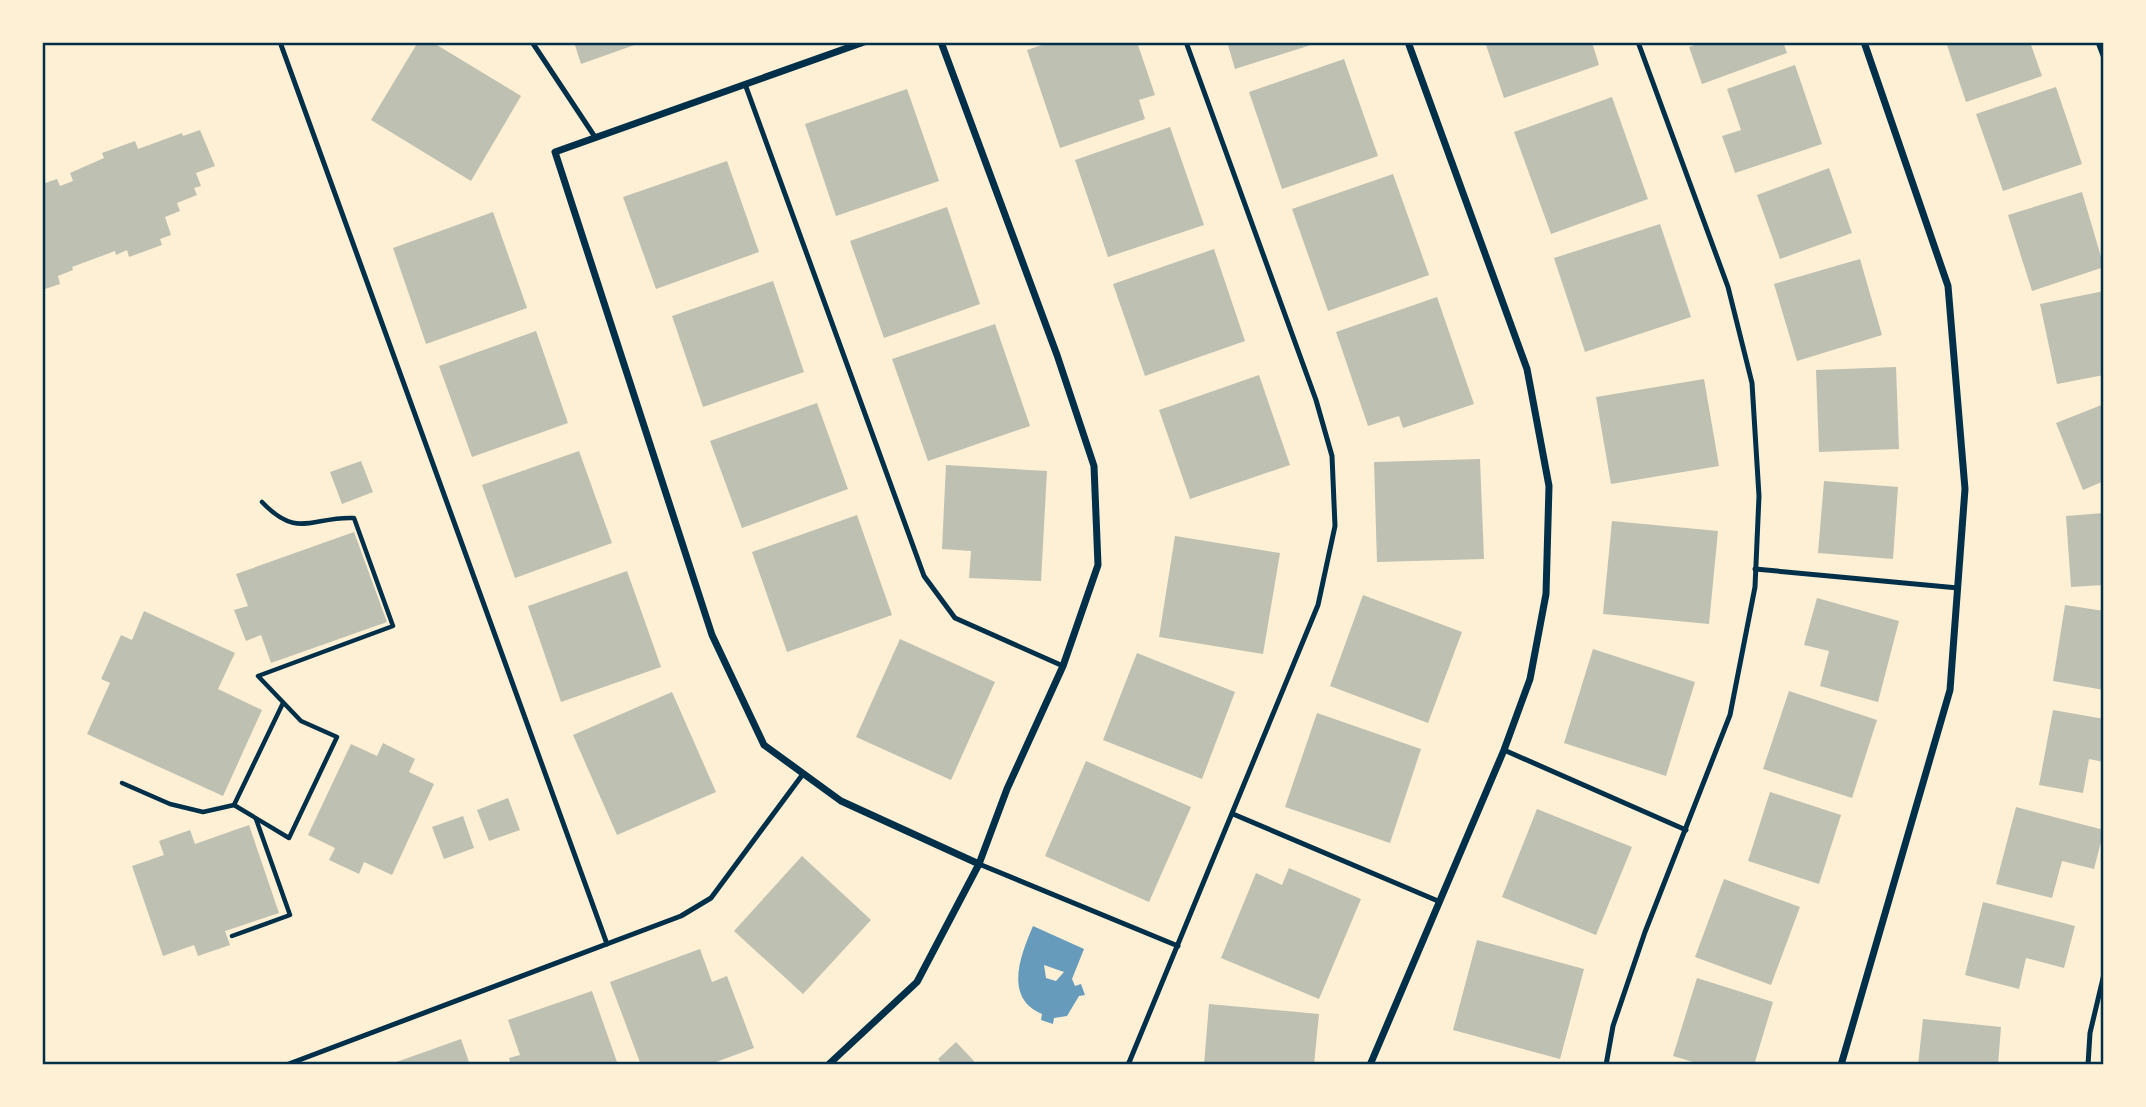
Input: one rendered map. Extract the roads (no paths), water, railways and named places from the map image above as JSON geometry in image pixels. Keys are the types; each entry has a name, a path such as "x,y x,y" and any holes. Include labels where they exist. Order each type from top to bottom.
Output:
{"street":[{"path":"864,42 555,152 712,635 764,745 841,801 979,864"},
{"path":"828,1065 917,982 979,864 1007,789 1063,666 1098,565 1094,466 1057,355 941,42"},
{"path":"1370,1065 1504,750 1530,680 1546,594 1549,486 1527,369 1408,42"},
{"path":"1841,1065 1950,690 1965,489 1948,286 1864,42"}],"lane":[{"path":"280,42 607,944"},
{"path":"532,42 595,137"},
{"path":"1128,1065 1318,605 1335,526 1332,457 1316,400 1185,42"},
{"path":"1606,1065 1612,1026 1645,932 1730,715 1755,569 1759,496 1752,383 1728,287 1638,42"},
{"path":"2098,42 2104,58"},
{"path":"745,84 924,576 955,618 1063,666"},
{"path":"1755,569 1958,588"},
{"path":"1504,750 1686,830"},
{"path":"286,1065 681,916 711,898 803,774"},
{"path":"1233,814 1438,901"},
{"path":"979,864 1178,946"},
{"path":"2088,1065 2090,1033 2104,974"}],"water":[{"path":"1033,926 1084,949 1072,979 1075,986 1081,984 1085,995 1079,996 1067,1016 1054,1018 1053,1024 1041,1020 1042,1014 1030,1007 1022,997 1019,987 1020,962","holes":["1044,965 1064,972 1056,981 1046,978"]}]}
